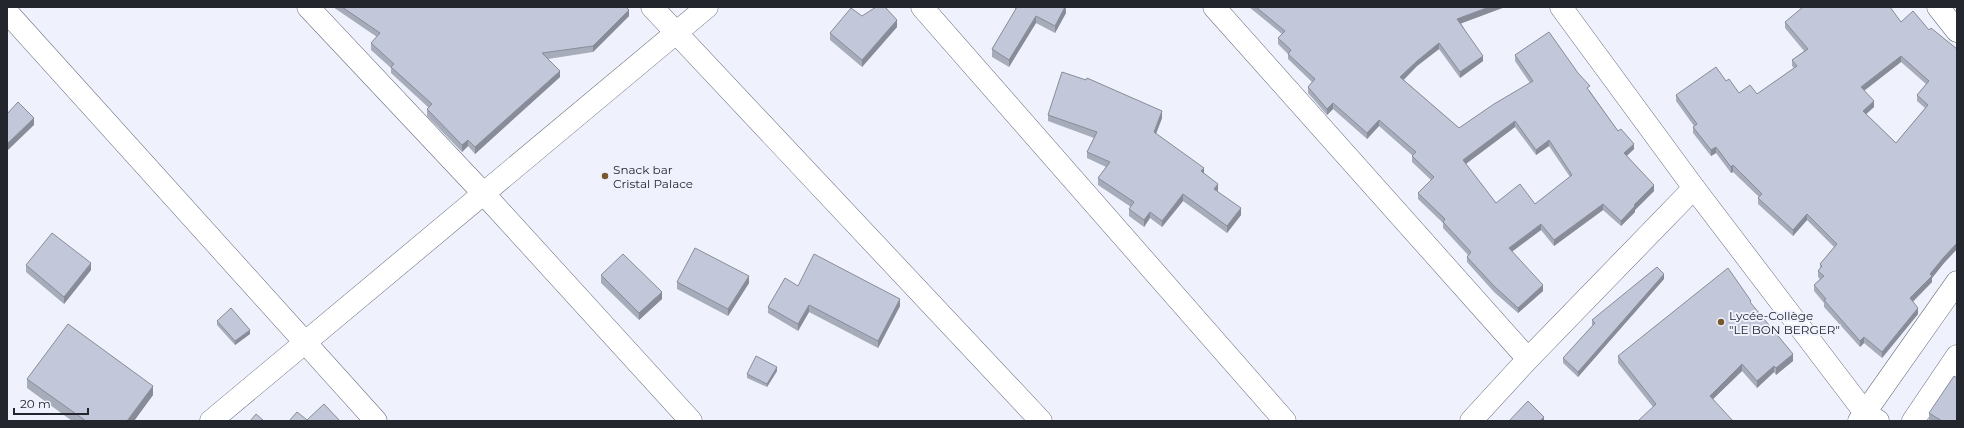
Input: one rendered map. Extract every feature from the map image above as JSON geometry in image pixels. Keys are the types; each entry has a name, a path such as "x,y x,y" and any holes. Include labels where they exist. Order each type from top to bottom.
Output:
{"street":[{"path":"308,7 484,194 691,421"},
{"path":"652,7 1042,421"},
{"path":"210,421 707,7"},
{"path":"922,7 1285,421"},
{"path":"1214,7 1528,359"},
{"path":"1562,7 1694,188 1868,418 1957,282"},
{"path":"1938,7 1957,31"},
{"path":"7,12 376,421"},
{"path":"1471,421 1528,359 1694,188"},
{"path":"1913,421 1957,356"}],"building":[{"path":"342,7 626,7 629,10 593,46 542,53 560,71 475,147 468,140 462,145 427,109 432,104 391,67 394,64 371,43 380,33"},
{"path":"876,7 885,7 897,20 862,60 830,33 851,8 862,16"},
{"path":"1017,7 1065,7 1055,26 1036,16 1009,60 992,49"},
{"path":"1256,7 1489,7 1457,19 1483,56 1460,72 1439,43 1400,77 1459,128 1494,104 1533,81 1515,55 1549,32 1578,73 1590,86 1587,88 1618,131 1621,129 1634,144 1624,153 1654,185 1634,205 1635,206 1621,221 1603,204 1554,240 1541,224 1509,248 1543,285 1518,308 1494,286 1467,257 1471,252 1443,222 1445,219 1418,193 1434,177 1412,156 1416,152 1379,120 1367,133 1333,103 1327,109 1308,87 1315,79 1288,54 1291,50 1278,38 1285,31","holes":["1515,121 1536,150 1549,140 1572,175 1535,204 1520,184 1496,203 1463,160"]},
{"path":"1803,7 1890,7 1901,22 1913,11 1929,30 1931,28 1957,49 1957,243 1930,274 1932,276 1910,298 1918,308 1882,352 1864,337 1860,341 1824,300 1826,299 1814,285 1824,276 1818,271 1822,266 1820,264 1837,244 1807,214 1793,230 1758,198 1762,194 1733,165 1731,167 1716,147 1711,150 1693,127 1697,124 1676,95 1716,67 1726,81 1729,79 1739,93 1750,85 1757,94 1797,66 1792,60 1808,49 1785,22","holes":["1901,56 1929,81 1917,95 1928,105 1896,143 1863,111 1874,101 1861,87"]},
{"path":"1062,72 1086,80 1087,78 1162,111 1154,132 1204,168 1201,171 1218,184 1214,189 1241,208 1227,226 1183,194 1162,221 1150,212 1144,220 1129,209 1134,202 1098,178 1110,162 1087,152 1097,132 1048,115"},
{"path":"18,102 34,118 7,144 7,114"},
{"path":"52,233 91,263 64,297 26,265"},
{"path":"695,248 749,276 728,309 677,282"},
{"path":"623,254 662,292 639,313 601,275"},
{"path":"814,254 900,299 878,341 809,305 798,324 768,307 785,278 798,286"},
{"path":"1657,267 1664,274 1578,372 1563,358 1595,323 1592,320"},
{"path":"1728,268 1751,301 1750,302 1793,354 1776,368 1774,366 1757,381 1742,364 1710,396 1733,421 1638,421 1656,404 1618,356"},
{"path":"231,308 250,330 235,341 217,321"},
{"path":"68,324 153,386 127,421 86,421 27,379"},
{"path":"756,356 777,367 767,384 747,374"},
{"path":"1954,376 1957,378 1957,421 1942,421 1929,413"},
{"path":"1528,401 1544,417 1540,421 1509,421"},
{"path":"324,404 340,421 289,421 297,412 307,420"},
{"path":"256,414 264,421 250,421"}],"place":[{"name":"Snack bar Cristal Palace","path":"605,176"},
{"name":"Lycée-Collège \"LE BON BERGER\"","path":"1721,322"}]}
